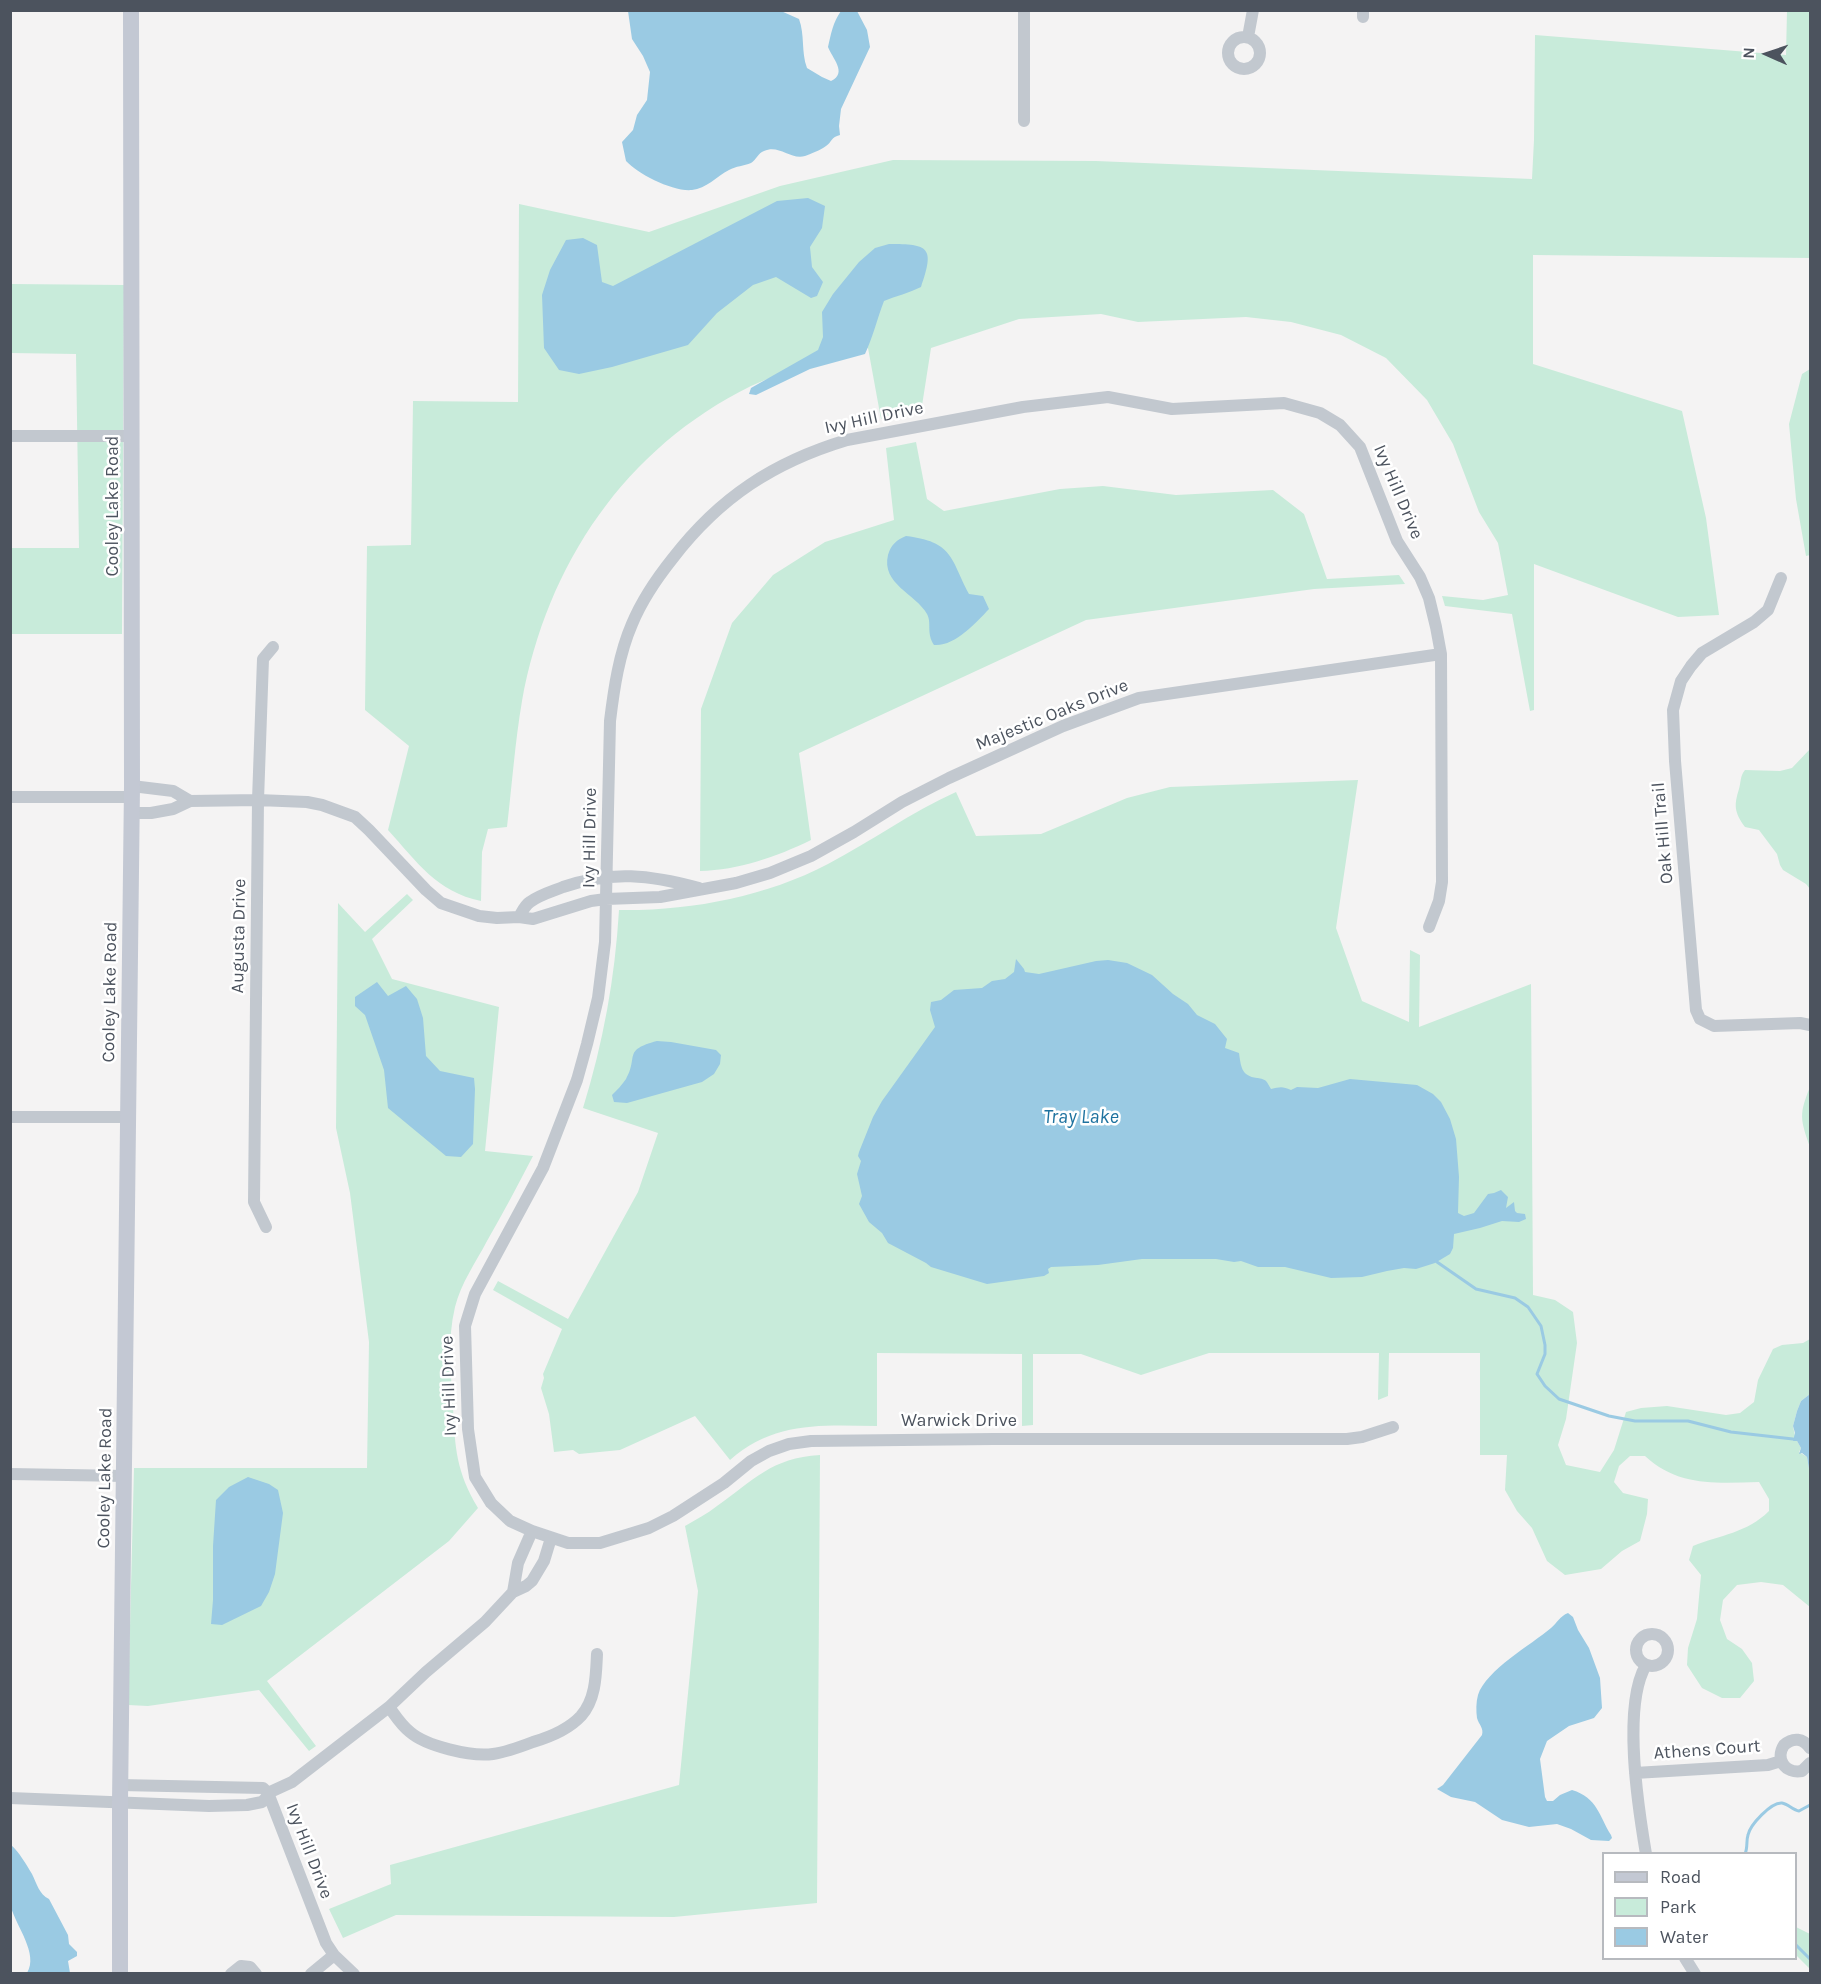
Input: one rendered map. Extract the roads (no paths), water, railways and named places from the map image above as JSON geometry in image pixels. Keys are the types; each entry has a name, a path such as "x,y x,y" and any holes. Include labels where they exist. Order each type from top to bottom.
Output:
{"street":[{"name":"Cooley Lake Road","path":"120,1974 120,1793 132,799 130,10"},
{"path":"1024,10 1024,121"},
{"path":"1248,37 1253,10"},
{"name":"Ivy Hill Drive","path":"354,1974 334,1955 326,1943 268,1793 305,1773 389,1707 485,1622 513,1592 532,1581 544,1561 551,1538 510,1521 482,1491 475,1477 468,1429 465,1326 475,1294 536,1182 559,1130 577,1080 598,998 605,942 608,876 609,744 614,690 622,655 632,624 647,595 687,540 711,515 760,477 819,449 847,440 1023,407 1108,397 1172,409 1284,403 1320,413 1340,425 1360,447 1397,541 1420,577 1429,598 1442,654 1442,882 1439,901 1429,927"},
{"path":"10,436 132,436"},
{"name":"Oak Hill Trail","path":"1781,578 1768,610 1754,622 1702,653 1681,681 1673,710 1675,762 1696,1010 1700,1019 1714,1026 1800,1023 1810,1025"},
{"name":"Augusta Drive","path":"266,1227 254,1202 258,800 263,659 273,647"},
{"name":"Majestic Oaks Drive","path":"132,799 151,813 173,809 190,801 258,800 307,802 340,811 355,818 369,830 441,903 479,916 497,918 519,916 533,919 571,906 606,899 660,897 736,883 770,873 811,856 902,801 950,778 1063,726 1139,698 1442,654"},
{"name":"Majestic Oaks Drive","path":"132,799 173,791 190,801"},
{"path":"10,797 132,799"},
{"name":"Majestic Oaks Drive","path":"519,916 529,902 554,890 581,881 608,876 650,877 701,889"},
{"path":"10,1117 128,1117"},
{"name":"Warwick Drive","path":"551,1538 568,1543 600,1543 649,1528 692,1505 751,1461 769,1451 789,1444 811,1441 981,1438 1347,1439 1362,1437 1393,1427"},
{"path":"10,1474 125,1476"},
{"path":"513,1592 518,1563 532,1531"},
{"path":"389,1707 411,1733 428,1742 475,1754 492,1754 550,1737 581,1716 590,1702 595,1681 597,1654"},
{"path":"1646,1665 1638,1683 1635,1704 1635,1773 1646,1852"},
{"name":"Athens Court","path":"1810,1748 1799,1739 1788,1741 1781,1750 1780,1761 1787,1769 1797,1772 1806,1768 1810,1763"},
{"name":"Athens Court","path":"1635,1773 1768,1765 1780,1761"},
{"path":"10,1798 254,1786 263,1788 268,1793 262,1802 247,1805 166,1805 120,1793"},
{"path":"311,1974 334,1955"},
{"path":"231,1974 241,1966 250,1967 256,1974"}],"water":[{"path":"628,11 781,11 799,19 807,68 831,81 836,78 839,70 828,47 834,24 841,11 857,11 867,30 870,47 841,109 840,135 824,147 800,157 769,149 760,153 751,163 732,169 697,189 675,188 647,176 626,161 622,142 633,130 637,115 647,100 650,72 632,39"},
{"path":"808,198 825,206 822,228 810,247 812,267 823,282 817,296 811,298 776,277 753,285 717,313 688,345 579,374 559,370 544,348 542,295 550,270 566,240 583,238 597,245 602,282 613,286 777,201"},
{"path":"889,244 920,247 928,256 928,263 921,287 884,301 865,354 810,369 756,395 749,394 751,388 818,350 823,337 822,312 833,294 859,262 875,248"},
{"path":"906,536 933,542 942,547 953,561 969,594 983,596 989,609 964,633 942,645 934,645 930,636 927,614 894,581 887,565 889,551 895,543"},
{"name":"Tray Lake","path":"1016,959 1025,972 1039,974 1108,960 1127,963 1152,975 1188,1004 1197,1015 1215,1024 1227,1039 1225,1048 1239,1053 1241,1066 1245,1073 1265,1080 1271,1089 1318,1088 1350,1079 1417,1085 1433,1094 1441,1102 1450,1119 1456,1139 1459,1177 1458,1213 1464,1216 1474,1213 1488,1194 1501,1190 1508,1197 1506,1208 1514,1202 1515,1211 1525,1214 1526,1219 1519,1222 1502,1221 1454,1234 1450,1254 1435,1263 1416,1269 1404,1268 1362,1277 1331,1278 1285,1267 1258,1267 1241,1261 1142,1259 1098,1265 1051,1267 1048,1269 1049,1273 1044,1276 987,1284 931,1267 888,1243 882,1233 869,1222 859,1204 862,1196 857,1174 861,1161 858,1156 859,1152 882,1101 935,1027 930,1010 931,1002 941,1000 954,990 982,988 992,981 1005,979 1014,972"},
{"path":"377,982 388,996 406,986 417,999 423,1018 426,1056 440,1071 474,1078 473,1144 461,1157 446,1156 388,1108 384,1070 365,1015 355,1006 355,997"},
{"path":"657,1041 716,1050 721,1055 720,1064 714,1074 702,1082 627,1103 614,1102 612,1095 626,1079 635,1051 646,1044"},
{"path":"1810,1394 1810,1475 1807,1457 1802,1453 1799,1454 1801,1448 1797,1441 1793,1441 1795,1433 1793,1426 1801,1401"},
{"path":"248,1477 269,1484 278,1490 283,1513 275,1574 261,1606 222,1625 211,1624 216,1500 229,1487"},
{"path":"1568,1613 1573,1617 1589,1648 1600,1678 1602,1708 1594,1718 1569,1726 1547,1741 1540,1759 1545,1797 1547,1801 1553,1801 1572,1790 1581,1793 1597,1808 1611,1835 1612,1838 1609,1841 1591,1840 1557,1824 1529,1827 1502,1820 1475,1802 1451,1797 1437,1789 1443,1785 1482,1735 1476,1706 1478,1695 1490,1676"},
{"path":"11,1845 25,1862 41,1892 49,1899 68,1935 69,1944 77,1952 77,1956 68,1961 70,1973 27,1973 30,1965 29,1949 10,1901"}],"waterway":[{"path":"1437,1262 1476,1289 1515,1298 1528,1307 1541,1326 1545,1345 1545,1354 1537,1374 1545,1386 1559,1399 1609,1416 1635,1421 1688,1421 1731,1432 1793,1439"},
{"path":"1745,1852 1750,1831 1757,1820 1772,1806 1782,1803 1799,1811 1810,1805"},
{"path":"1797,1946 1810,1959"}]}
